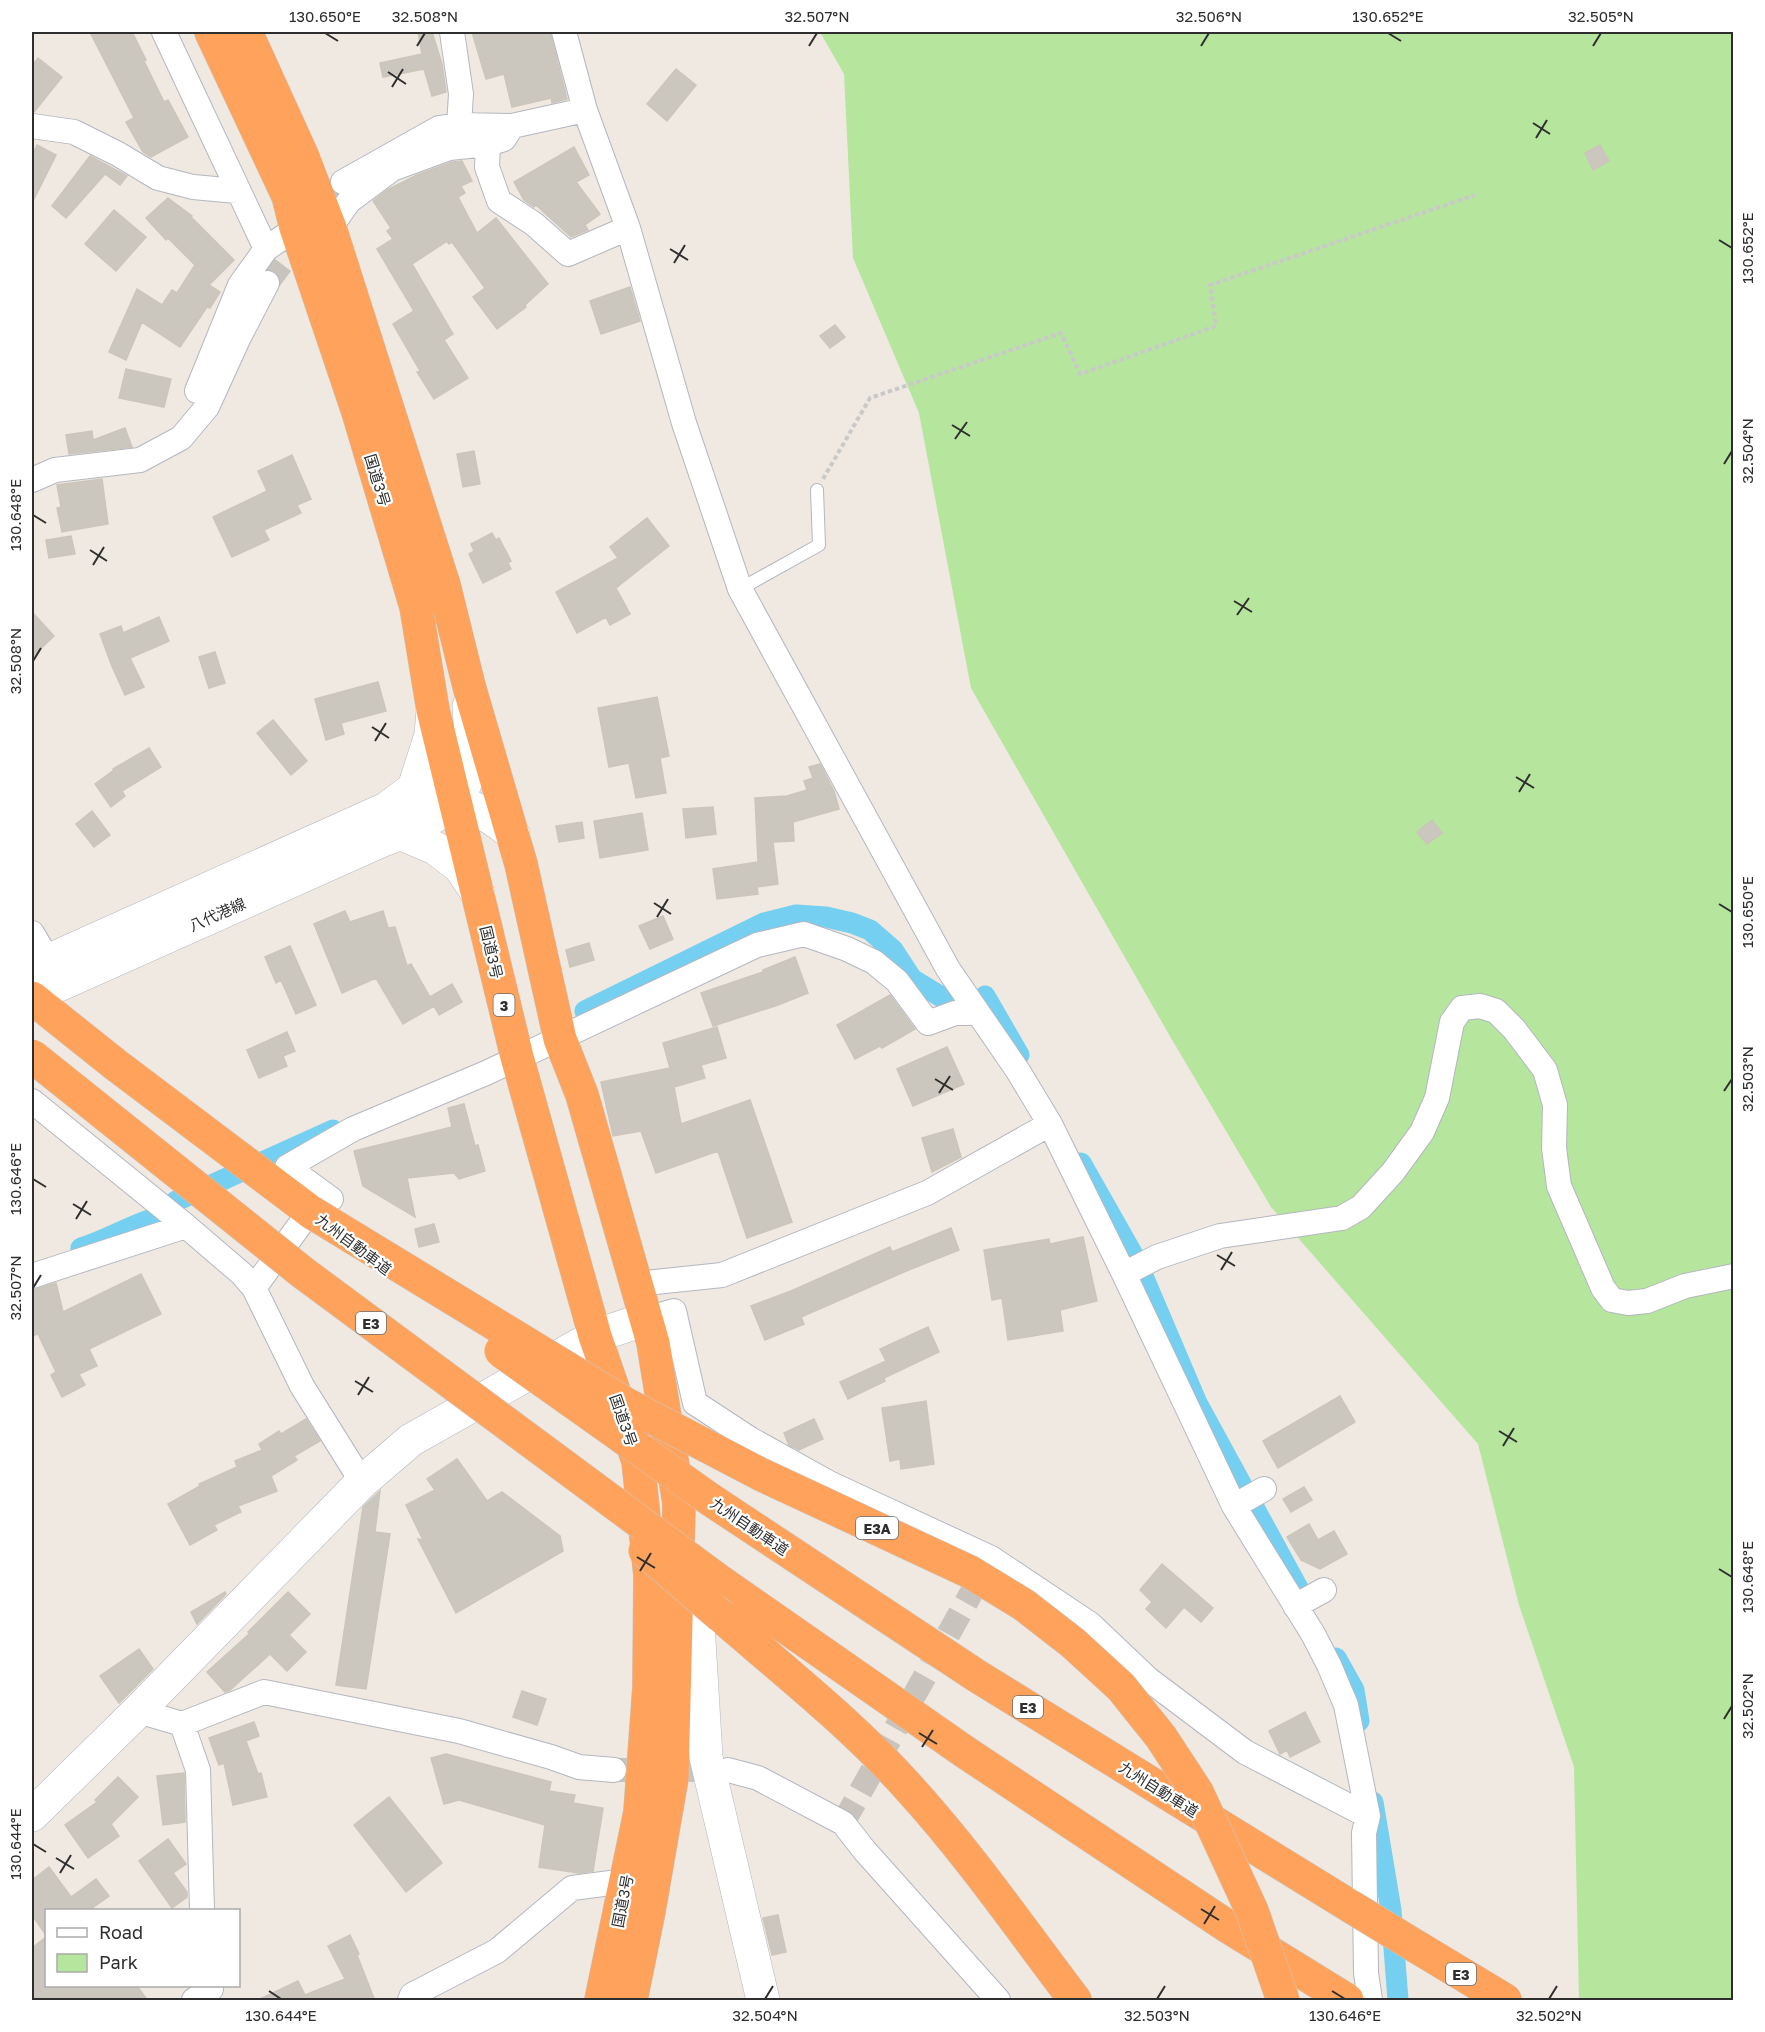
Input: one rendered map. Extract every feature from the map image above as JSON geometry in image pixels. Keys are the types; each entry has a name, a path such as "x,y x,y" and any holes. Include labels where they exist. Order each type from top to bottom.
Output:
{"highway":[{"path":"197,32 268,180 294,220"},
{"name":"国道3号","path":"211,32 288,196 358,412 416,607 433,710 517,1057 595,1336 638,1461 650,1575 649,1687 640,1812 601,2001"},
{"name":"国道3号","path":"246,32 302,155 330,228 444,585 469,686 513,834 560,1039 582,1095 649,1330 679,1503 672,1778 631,2001"},
{"name":"九州自動車道","path":"32,997 116,1065 436,1306 711,1500 977,1676 1505,2001"},
{"name":"E3","path":"32,1056 302,1272 718,1580 975,1758 1227,1926 1347,2001"},
{"name":"E3A","path":"311,1212 626,1404 760,1474 970,1572 1024,1605 1073,1643 1120,1687 1161,1737 1197,1792 1252,1911 1283,2001"},
{"path":"302,1272 375,1340 612,1523 853,1731 909,1788 964,1854 1075,2001"}],"street":[{"path":"164,32 266,249"},
{"path":"452,32 461,94 459,125"},
{"path":"564,32 585,110 628,228 684,423 740,589 948,969 1018,1071 1050,1124 1234,1506 1329,1665 1346,1705 1368,1816 1364,1833 1365,1950 1370,2001"},
{"path":"344,182 439,128 459,125 512,126 585,110"},
{"path":"32,126 74,132 118,154 158,178 193,187 237,190"},
{"path":"330,228 349,201 392,169 449,148 488,144 504,139 512,126"},
{"path":"488,144 487,167 499,201 534,225 568,254 628,228"},
{"path":"181,438 190,408 240,285 266,249 294,220"},
{"path":"32,480 55,470 140,460 181,438 207,407 237,339 267,283"},
{"path":"455,800 468,776 471,745 469,686"},
{"name":"八代港線","path":"32,997 383,840 414,788 424,762 431,735 433,710"},
{"name":"八代港線","path":"37,954 395,821 414,800 441,798 455,800 474,807 513,834"},
{"path":"395,821 460,867 478,894"},
{"path":"255,1288 302,1222 331,1199 287,1167 353,1129 486,1073 757,945 804,933 874,962 897,981 928,1023 956,1013 978,1013"},
{"path":"1124,1274 1157,1257 1220,1236 1342,1218 1361,1207 1393,1172 1422,1132 1437,1098 1452,1022 1462,1008 1480,1006 1496,1011 1514,1029 1545,1070 1555,1106 1554,1149 1559,1186 1603,1288 1612,1300 1628,1303 1647,1301 1685,1286 1734,1276"},
{"path":"32,1101 186,1226 255,1288 302,1386 362,1482"},
{"path":"636,1284 722,1275 927,1193 1050,1124"},
{"path":"32,1276 186,1226"},
{"path":"32,1815 138,1711 362,1482 411,1440 595,1336 649,1330 674,1311 695,1403 750,1439 831,1484 991,1558 1090,1624 1148,1679 1245,1752 1368,1816"},
{"path":"649,1330 690,1515 706,1757 764,2001"},
{"path":"1234,1506 1264,1489"},
{"path":"1295,1606 1324,1590"},
{"path":"138,1711 182,1724 264,1692 459,1731 579,1767 614,1770"},
{"path":"182,1724 198,1770 202,1909"},
{"path":"728,1770 758,1778 843,1823 998,2001"},
{"path":"410,2001 412,1995 497,1951 572,1887 626,1881"}],"lane":[{"path":"740,589 819,545 817,490"}],"path":[{"path":"817,490 870,398 1061,333 1080,374 1216,326 1210,285 1474,195"}],"green space":[{"path":"820,32 1733,32 1733,2000 1579,2000 1574,1767 1519,1605 1478,1444 1271,1207 1171,1038 971,688 919,413 853,258 844,74"}],"building":[{"path":"90,32 132,32 164,102 168,100 188,137 151,157 143,152 126,122 134,118"},
{"path":"418,32 432,32 442,64 446,92 432,96 424,69 383,77 380,63 422,54"},
{"path":"472,32 550,32 567,99 552,103 551,98 512,107 504,74 486,79"},
{"path":"38,58 62,77 32,112 32,66"},
{"path":"676,69 696,85 667,121 647,104"},
{"path":"37,145 56,155 32,203 32,156"},
{"path":"1600,145 1609,161 1593,170 1585,153"},
{"path":"574,147 589,175 576,182 600,214 585,225 588,230 571,237 536,205 534,207 524,200 514,182"},
{"path":"90,156 127,176 120,185 105,174 66,218 52,206"},
{"path":"462,161 472,181 461,186 465,193 458,197 477,233 496,218 548,284 525,305 526,307 497,329 473,297 485,288 452,242 449,244 447,241 412,264 453,334 444,340 468,378 434,399 417,372 420,371 393,324 414,311 377,249 393,239 387,231 391,228 373,201 387,190 417,175 452,162"},
{"path":"168,198 192,216 234,260 209,285 220,292 180,347 142,322 126,360 109,352 137,289 162,305 172,290 177,293 195,265 168,238 166,240 146,218"},
{"path":"114,210 146,237 116,271 85,244"},
{"path":"630,287 640,321 601,334 590,301"},
{"path":"835,325 845,337 830,348 820,336"},
{"path":"126,369 171,379 164,407 119,398"},
{"path":"125,428 132,447 69,454 66,435 92,431 93,440"},
{"path":"474,451 480,484 463,487 457,454"},
{"path":"292,455 311,499 297,505 301,513 264,530 269,540 232,557 213,517 267,491 258,471"},
{"path":"102,479 108,524 62,532 57,508 61,507 57,485"},
{"path":"647,518 669,546 616,588 630,614 610,625 606,617 577,633 556,592 618,558 610,547"},
{"path":"492,533 496,540 499,538 511,561 508,563 511,569 483,583 469,554 474,551 471,544"},
{"path":"71,536 75,554 49,558 46,540"},
{"path":"32,612 54,636 32,657"},
{"path":"159,617 169,641 130,658 144,687 125,695 100,634 121,626 123,633"},
{"path":"215,652 225,683 209,688 199,657"},
{"path":"378,682 386,711 341,723 344,734 326,740 315,699"},
{"path":"657,697 669,756 660,758 666,793 636,798 629,763 609,767 598,708"},
{"path":"273,720 307,761 291,775 257,733"},
{"path":"149,748 161,767 122,791 125,796 111,807 95,784 113,769"},
{"path":"820,764 834,791 839,809 793,822 794,841 773,842 778,884 757,887 758,894 717,899 713,869 758,862 755,798 787,796 807,790 804,781 813,778 809,767"},
{"path":"713,807 716,834 686,838 683,809"},
{"path":"92,811 110,835 94,847 76,824"},
{"path":"642,813 648,850 600,858 594,821"},
{"path":"1432,820 1442,833 1427,844 1417,832"},
{"path":"582,822 584,838 559,842 556,826"},
{"path":"345,911 350,922 383,911 388,928 395,927 407,966 411,964 430,997 452,984 462,1002 439,1015 434,1006 403,1024 376,978 342,993 314,924"},
{"path":"663,916 673,939 650,949 639,926"},
{"path":"589,943 594,960 570,967 566,950"},
{"path":"290,946 316,1005 296,1014 281,980 276,983 265,957"},
{"path":"795,957 808,993 713,1026 701,993 763,972 763,970"},
{"path":"890,995 915,1029 882,1048 880,1046 855,1059 837,1025"},
{"path":"717,1027 726,1058 701,1065 705,1078 674,1087 681,1124 750,1100 792,1222 747,1238 718,1151 656,1173 641,1131 613,1136 601,1082 670,1068 663,1043"},
{"path":"287,1032 295,1051 283,1056 287,1066 259,1078 247,1050"},
{"path":"947,1047 964,1084 913,1106 897,1069"},
{"path":"464,1104 475,1146 478,1145 485,1171 459,1179 454,1173 407,1178 415,1217 363,1186 354,1151 452,1127 448,1108"},
{"path":"953,1129 961,1157 932,1172 922,1138"},
{"path":"434,1224 439,1242 419,1247 415,1229"},
{"path":"951,1228 959,1250 801,1317 804,1324 765,1340 751,1306 791,1291 890,1247 892,1252"},
{"path":"1083,1237 1097,1301 1060,1310 1063,1331 1008,1340 1002,1298 992,1300 984,1250 1049,1239 1050,1244"},
{"path":"141,1274 161,1314 89,1349 97,1366 79,1374 85,1385 62,1397 51,1375 56,1372 38,1334 32,1336 32,1290 56,1283 63,1312"},
{"path":"928,1327 939,1352 884,1378 885,1381 848,1399 840,1382 886,1361 880,1349"},
{"path":"1340,1396 1355,1422 1278,1468 1263,1441"},
{"path":"926,1401 934,1464 901,1469 900,1459 890,1461 882,1408"},
{"path":"306,1419 320,1441 294,1456 297,1460 271,1476 277,1491 238,1506 241,1512 214,1525 217,1530 190,1545 168,1504 200,1486 199,1484 237,1467 235,1461 262,1450 259,1444 279,1431 281,1434"},
{"path":"814,1419 823,1439 799,1450 789,1445 784,1433"},
{"path":"457,1459 487,1501 502,1492 560,1536 563,1551 456,1613 418,1539 423,1540 406,1505 435,1490 427,1479"},
{"path":"1304,1487 1312,1500 1291,1512 1283,1499"},
{"path":"380,1491 375,1532 390,1534 366,1689 336,1685 363,1507"},
{"path":"1309,1524 1318,1540 1334,1531 1347,1554 1320,1569 1301,1560 1287,1537"},
{"path":"1162,1564 1213,1608 1201,1622 1184,1607 1166,1628 1146,1609 1152,1602 1140,1590"},
{"path":"225,1592 226,1594 197,1624 191,1612"},
{"path":"288,1592 310,1614 289,1635 306,1652 287,1671 270,1654 225,1692 207,1672 249,1634 248,1632"},
{"path":"139,1649 153,1669 119,1703 100,1676"},
{"path":"522,1691 546,1699 537,1725 513,1717"},
{"path":"1305,1712 1320,1742 1290,1757 1287,1750 1280,1754 1269,1731"},
{"path":"254,1722 259,1736 246,1741 258,1774 261,1773 267,1797 233,1805 224,1763 219,1765 209,1738"},
{"path":"446,1754 551,1782 549,1791 575,1795 573,1803 603,1808 593,1871 579,1873 539,1867 545,1825 459,1800 444,1804 431,1758"},
{"path":"184,1773 185,1822 163,1825 157,1776"},
{"path":"118,1777 138,1797 111,1824 119,1836 88,1858 65,1825 97,1802 95,1800"},
{"path":"389,1797 442,1863 406,1892 354,1825"},
{"path":"168,1839 186,1864 173,1873 187,1892 187,1897 172,1908 139,1861"},
{"path":"49,1867 71,1897 96,1879 109,1896 91,1909 45,1909 45,1934 32,1915 32,1880"},
{"path":"778,1915 786,1952 772,1955 763,1918"},
{"path":"350,1935 375,2001 256,2001 298,1981 305,1995 345,1979 328,1946"},
{"path":"45,1938 45,1987 138,1987 148,2001 32,2001 32,1948"}],"waterway":[{"path":"585,1011 764,923 796,915 826,917 870,930 893,950 912,979 953,1004"},
{"path":"985,996 1019,1055"},
{"path":"176,1201 333,1130"},
{"path":"1081,1163 1137,1262 1197,1403 1304,1599"},
{"path":"81,1248 155,1218"},
{"path":"1336,1658 1354,1690 1359,1721"},
{"path":"1373,1802 1391,1910 1398,2000"}],"tunnel":[{"path":"267,283 343,182"},
{"path":"843,1823 987,1565"},
{"path":"614,1770 725,1770"}]}
